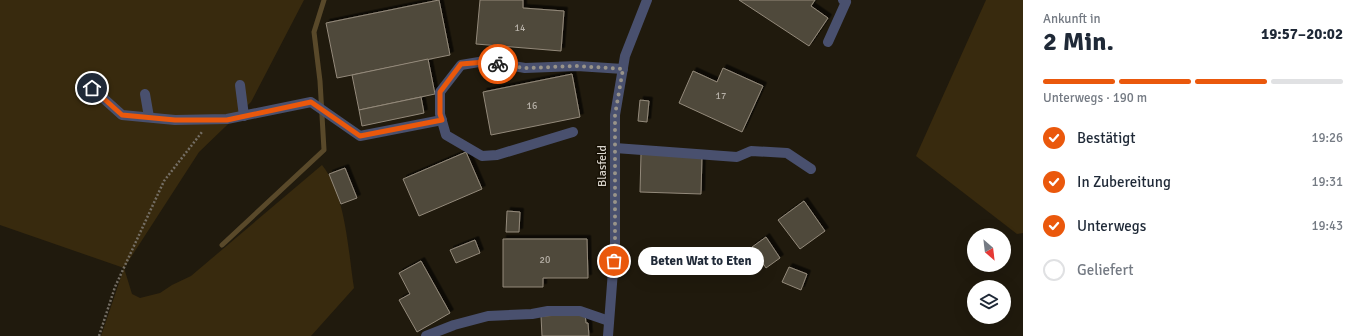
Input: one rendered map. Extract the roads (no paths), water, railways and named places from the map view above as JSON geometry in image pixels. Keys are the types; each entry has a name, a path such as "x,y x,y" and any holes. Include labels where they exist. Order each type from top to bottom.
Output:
{"street":[{"name":"Blasfeld","path":"608,336 615,245 615,115 625,56 647,0"},
{"path":"828,42 846,2 843,0"},
{"path":"573,132 497,155 482,156 446,135 440,114 440,92 461,64 485,62 525,68 578,66 623,69"},
{"path":"240,85 244,116"},
{"path":"92,88 122,115 175,120 227,120 311,102 360,136 442,120"},
{"path":"145,94 149,117"},
{"path":"615,148 737,157 751,151 772,151 787,153 811,169"},
{"path":"426,336 454,324 488,316 532,314 548,311 580,312 609,322"}],"waterway":[{"path":"222,245 324,150 320,81 314,32 324,0"}],"place":[{"name":"Beten Wat to Eten","path":"614,261"}]}
